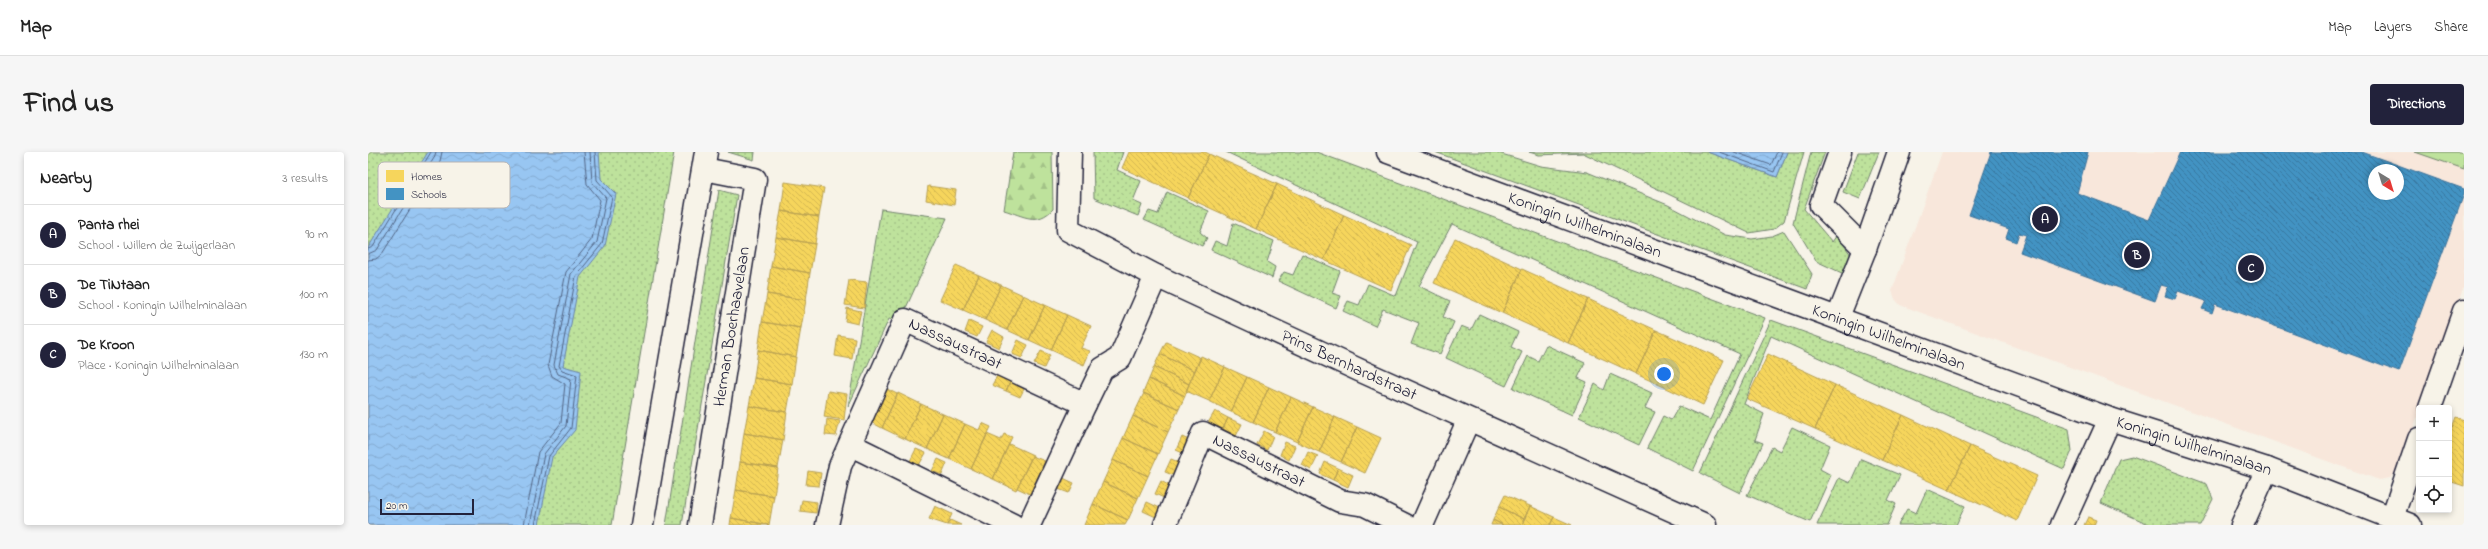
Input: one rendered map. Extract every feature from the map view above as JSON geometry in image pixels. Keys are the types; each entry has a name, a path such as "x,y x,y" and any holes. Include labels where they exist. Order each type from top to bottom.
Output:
{"street":[{"name":"Prins Bernhardstraat","path":"1070,152 1068,230 1156,276 1468,421 1705,525"},
{"name":"Koningin Wilhelminalaan","path":"1388,152 1838,317 2110,419 2267,469 2401,521 2419,441"},
{"path":"1840,152 1821,205 1865,249"},
{"path":"1838,317 1865,249 1899,152"},
{"name":"Herman Boerhaavelaan","path":"642,525 705,160 755,179 700,525"},
{"path":"1029,525 1102,369 1120,358 1156,276"},
{"path":"2431,405 2464,311"},
{"name":"Nassaustraat","path":"827,525 840,466 851,445 905,320 1085,404"},
{"path":"2062,525 2110,419"},
{"path":"1422,525 1468,421"},
{"name":"Nassaustraat","path":"1165,525 1203,433 1340,502 1365,505 1405,525"},
{"path":"851,445 1013,525"},
{"path":"2242,525 2267,469"}],"shaded area":[{"path":"1942,152 2464,152 2464,286 2422,405 2416,405 2416,420 2399,468 2390,478 2379,480 1900,305 1895,299 1892,291"}],"green space":[{"path":"368,152 674,152 612,525 368,525"},
{"path":"728,152 755,152 754,160"},
{"path":"1013,152 1052,152 1053,209 1041,217 1024,217 1004,210"},
{"path":"1093,152 1123,152 1117,170 1141,181 1133,201 1142,205 1138,216 1094,198"},
{"path":"1226,152 1316,152 1765,318 1693,471 1647,448 1663,416 1671,420 1679,406 1710,420 1740,354 1452,224 1419,286 1450,301 1443,317 1454,322 1440,354 1411,344 1419,323 1383,309 1375,326 1343,311 1348,301 1359,305 1368,284 1396,296 1417,242"},
{"path":"1435,152 1495,152 1541,166 1587,172 1668,205 1725,235 1752,239 1772,236 1784,231 1812,274 1807,289"},
{"path":"1529,152 1707,152 1777,177 1787,152 1804,152 1784,221 1774,229 1749,233 1583,153 1539,155"},
{"path":"1811,152 1825,152 1804,209 1832,242 1837,235 1851,255 1844,274 1816,261 1793,223"},
{"path":"1858,152 1879,152 1860,199 1843,192"},
{"path":"2415,152 2464,152 2464,169"},
{"path":"719,190 737,195 682,525 666,525"},
{"path":"1167,192 1209,211 1200,232 1207,238 1202,246 1144,220 1149,211 1158,214"},
{"path":"881,209 947,218 900,321 889,319 848,407"},
{"path":"1233,223 1274,241 1267,262 1275,267 1272,278 1211,250 1215,241 1227,246"},
{"path":"1302,254 1340,271 1332,293 1341,296 1336,308 1278,281 1284,272 1293,275"},
{"path":"1479,314 1518,332 1511,347 1522,352 1506,386 1446,358 1461,326 1471,330"},
{"path":"1771,320 2069,429 2072,451 2064,469 1771,336 1744,404 1764,414 1755,440 1763,443 1740,493 1700,473"},
{"path":"1546,345 1585,363 1578,378 1587,382 1572,415 1513,388 1528,356 1538,361"},
{"path":"1610,374 1652,393 1645,408 1655,412 1639,445 1579,417 1595,384 1604,390"},
{"path":"1792,427 1830,445 1820,469 1831,475 1810,522 1747,495 1772,447 1780,451"},
{"path":"2132,456 2207,484 2213,499 2200,525 2151,525 2101,503 2119,459"},
{"path":"1861,459 1900,475 1888,500 1896,504 1887,525 1817,525 1839,478 1850,483"},
{"path":"1927,489 1965,506 1956,525 1898,525 1907,509 1916,513"}],"water":[{"path":"428,152 599,152 601,179 616,194 605,246 580,277 563,366 581,371 575,430 552,457 539,525 368,525 368,248 393,208 510,208 510,162 422,162"},
{"path":"1707,152 1787,152 1777,177"}],"building: Homes":[{"path":"1129,152 1205,152 1209,154 1188,198 1122,168"},
{"path":"1209,154 1277,184 1256,229 1188,198"},
{"path":"785,182 824,188 819,217 781,211"},
{"path":"1277,184 1344,215 1324,260 1256,229"},
{"path":"928,186 956,190 954,205 926,200"},
{"path":"781,211 819,217 815,244 776,237"},
{"path":"1344,215 1411,245 1391,290 1324,260"},
{"path":"776,237 815,244 810,273 771,266"},
{"path":"1455,238 1522,269 1502,313 1434,283"},
{"path":"956,265 979,275 963,310 940,300"},
{"path":"771,266 810,273 806,300 767,294"},
{"path":"1522,269 1588,299 1568,343 1502,313"},
{"path":"979,275 1001,285 985,320 963,310"},
{"path":"849,280 867,282 864,308 845,305"},
{"path":"1001,285 1023,295 1007,330 985,320"},
{"path":"767,294 806,300 801,328 762,322"},
{"path":"1023,295 1045,305 1029,340 1007,330"},
{"path":"1588,299 1656,330 1636,374 1568,343"},
{"path":"1045,305 1067,315 1051,350 1029,340"},
{"path":"847,308 861,311 858,324 845,321"},
{"path":"1067,315 1091,326 1081,348 1090,351 1084,365 1051,350"},
{"path":"969,321 982,327 977,337 965,332"},
{"path":"762,322 801,328 796,357 758,350"},
{"path":"992,330 1004,337 999,348 986,342"},
{"path":"1656,330 1724,360 1703,405 1636,374"},
{"path":"838,335 855,338 852,359 835,356"},
{"path":"1018,340 1028,345 1022,358 1012,354"},
{"path":"1166,342 1201,358 1195,371 1160,354"},
{"path":"758,350 796,357 792,384 754,378"},
{"path":"1041,351 1050,355 1044,368 1034,364"},
{"path":"1160,354 1195,371 1189,384 1154,367"},
{"path":"1768,354 1835,385 1815,429 1747,399"},
{"path":"1201,356 1225,367 1209,401 1186,391"},
{"path":"1154,367 1189,384 1185,396 1149,379"},
{"path":"1225,367 1247,377 1231,412 1209,401"},
{"path":"998,374 1011,380 1006,391 992,385"},
{"path":"1247,377 1269,387 1253,422 1231,412"},
{"path":"754,378 792,384 787,412 749,406"},
{"path":"1149,379 1185,396 1179,409 1143,393"},
{"path":"1011,380 1025,387 1020,397 1006,391"},
{"path":"1835,385 1903,415 1882,460 1815,429"},
{"path":"1269,387 1291,397 1275,432 1253,422"},
{"path":"885,388 897,394 882,428 869,421"},
{"path":"828,391 847,394 844,420 824,417"},
{"path":"898,393 921,404 905,439 882,428"},
{"path":"1144,393 1179,409 1168,432 1133,416"},
{"path":"1291,397 1313,407 1297,442 1275,432"},
{"path":"921,404 943,414 927,449 905,439"},
{"path":"749,406 787,412 783,440 744,433"},
{"path":"1313,407 1335,417 1319,452 1297,442"},
{"path":"1215,411 1228,418 1223,429 1208,423"},
{"path":"943,414 965,424 949,459 927,449"},
{"path":"1903,415 1970,446 1949,490 1882,460"},
{"path":"1133,416 1168,432 1158,454 1123,438"},
{"path":"1335,417 1357,427 1341,462 1319,452"},
{"path":"2456,417 2464,420 2464,486 2452,482 2452,428"},
{"path":"1228,418 1242,424 1236,436 1223,429"},
{"path":"827,419 840,421 836,436 825,435"},
{"path":"982,423 991,427 971,469 949,459 965,424 979,430"},
{"path":"1357,427 1381,438 1365,473 1341,462"},
{"path":"1264,431 1273,436 1267,450 1257,445"},
{"path":"744,433 783,440 778,468 740,462"},
{"path":"987,434 1001,440 1004,434 1012,437 993,479 971,469"},
{"path":"1182,437 1191,441 1185,454 1176,450"},
{"path":"1123,438 1158,454 1148,476 1113,460"},
{"path":"1285,442 1295,446 1289,460 1280,455"},
{"path":"1009,444 1033,455 1016,490 993,479"},
{"path":"1970,446 2037,476 2017,521 1949,490"},
{"path":"916,449 926,453 919,465 910,461"},
{"path":"1308,452 1318,456 1311,470 1302,465"},
{"path":"1032,456 1045,461 1030,494 1017,488"},
{"path":"938,459 947,463 942,475 932,471"},
{"path":"1171,459 1181,463 1175,476 1165,472"},
{"path":"1113,460 1148,476 1138,498 1103,482"},
{"path":"740,462 778,468 774,496 736,490"},
{"path":"1325,462 1338,468 1333,480 1320,474"},
{"path":"1338,468 1353,475 1348,487 1333,480"},
{"path":"808,471 821,473 819,486 806,485"},
{"path":"1063,478 1074,483 1069,493 1058,489"},
{"path":"1161,481 1170,486 1164,498 1155,494"},
{"path":"1103,482 1138,498 1128,520 1093,504"},
{"path":"736,490 774,496 769,525 731,518"},
{"path":"1505,495 1530,506 1524,519 1499,507"},
{"path":"802,500 817,502 816,513 800,511"},
{"path":"1147,502 1160,508 1156,517 1143,511"},
{"path":"1093,504 1128,520 1125,525 1084,525"},
{"path":"935,506 952,514 947,525 929,519"},
{"path":"1530,506 1554,517 1550,525 1522,525"},
{"path":"1499,507 1524,519 1522,525 1503,525 1493,520"},
{"path":"1554,517 1572,525 1550,525"},
{"path":"2088,517 2096,520 2094,525 2084,525"},
{"path":"731,518 769,525 730,525"},
{"path":"950,520 961,525 947,525"},
{"path":"1493,520 1503,525 1491,525"}],"building: Schools":[{"path":"1991,152 2088,152 2077,193 2149,220 2180,152 2362,152 2395,164 2368,164 2368,200 2404,200 2404,167 2464,189 2464,194 2399,372 2215,304 2212,313 2202,309 2206,301 2178,291 2175,299 2165,296 2168,287 2161,285 2155,301 2020,252 2026,235 2019,233 2016,242 2006,238 2009,229 1969,215"}],"place":[{"name":"Panta rhei","path":"2045,219"},
{"name":"De TiNtaan","path":"2137,255"},
{"name":"De Kroon","path":"2251,268"}]}
